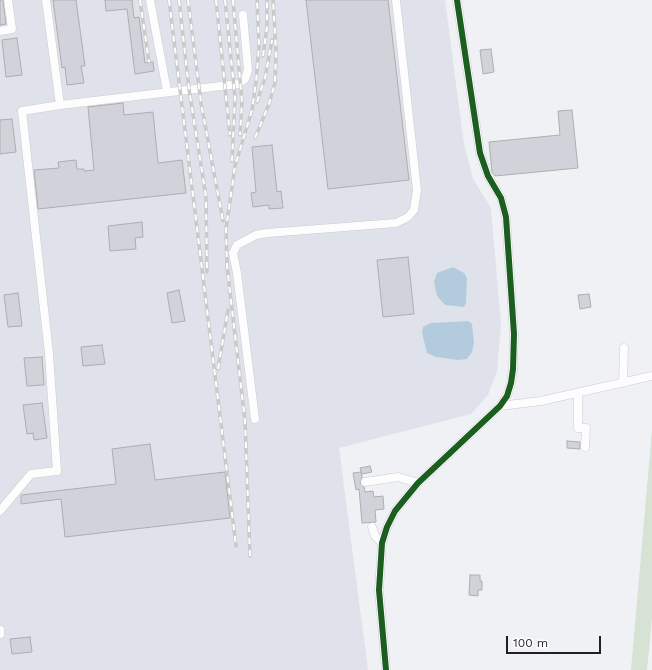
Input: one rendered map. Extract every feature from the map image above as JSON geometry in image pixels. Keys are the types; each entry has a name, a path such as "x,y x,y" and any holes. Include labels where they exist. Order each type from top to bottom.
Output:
{"street":[{"path":"0,31 12,29 8,0"},
{"path":"46,0 60,105"},
{"path":"150,0 168,91"},
{"path":"255,419 237,273 233,253 237,245 256,235 267,233 396,223 408,217 414,210 417,190 396,0"},
{"path":"386,670 378,590 382,543 387,527 395,511 418,483 500,406 507,396 511,383 514,362 514,334 506,217 501,198 488,176 480,153 457,0"},
{"path":"0,511 31,474 57,471 49,354 22,111 168,91 238,84 244,79 248,65 243,15"},
{"path":"623,383 624,348"},
{"path":"500,406 541,402 652,376"},
{"path":"578,394 578,428 586,428 585,447"},
{"path":"365,482 398,477 418,483"},
{"path":"372,528 375,536 382,543"}],"shaded area":[{"path":"0,0 445,0 464,144 473,179 491,208 501,324 497,371 488,395 471,414 339,448 368,670 0,670"}],"green space":[{"path":"652,430 652,618 647,670 631,670"}],"water":[{"path":"453,267 464,273 467,278 466,303 464,307 445,305 437,296 434,282 437,273"},
{"path":"468,321 472,324 474,343 472,352 467,359 458,360 436,357 427,353 422,333 423,327 431,323"}],"building":[{"path":"0,0 3,0 6,24 0,25"},
{"path":"53,0 76,0 85,66 81,66 84,83 67,85 65,67 62,68"},
{"path":"105,0 132,0 134,18 139,17 145,63 153,62 154,71 135,74 127,9 106,11"},
{"path":"306,0 388,0 409,180 328,189"},
{"path":"17,38 22,75 6,77 2,40"},
{"path":"491,49 494,72 483,74 480,50"},
{"path":"123,103 124,115 153,112 158,163 182,160 186,193 38,209 34,170 59,168 58,162 76,160 77,169 84,169 84,171 94,170 88,107"},
{"path":"572,110 578,168 495,176 492,172 489,142 560,135 558,111"},
{"path":"12,119 16,152 0,154 0,120"},
{"path":"272,145 277,192 281,191 283,208 269,209 269,205 253,207 251,193 256,192 252,147"},
{"path":"142,222 143,237 135,238 136,249 110,251 108,226"},
{"path":"408,257 414,314 383,317 377,260"},
{"path":"179,290 185,321 172,323 167,293"},
{"path":"18,293 22,326 8,327 4,295"},
{"path":"589,294 591,307 580,309 578,295"},
{"path":"102,345 105,364 83,366 81,347"},
{"path":"42,357 44,385 27,386 24,358"},
{"path":"42,403 47,438 34,440 33,433 27,434 23,405"},
{"path":"567,441 580,442 580,449 567,448"},
{"path":"150,444 155,480 225,472 230,518 65,537 61,499 21,504 21,495 116,484 112,449"},
{"path":"370,466 372,472 362,474 360,468"},
{"path":"361,472 362,477 360,483 364,487 365,492 373,491 374,497 383,496 384,509 375,510 376,522 362,523 359,489 356,490 353,473"},
{"path":"470,575 480,575 482,590 478,590 478,596 469,595"},
{"path":"30,637 32,652 12,654 10,639"}],"railway":[{"path":"140,0 149,62"},
{"path":"169,0 236,546"},
{"path":"179,0 189,89 206,197 207,272"},
{"path":"188,0 201,103 223,221"},
{"path":"216,0 230,135"},
{"path":"225,0 235,97 232,161"},
{"path":"233,0 242,102 240,135"},
{"path":"250,556 245,421 227,266 226,229 235,166 252,110 256,82 259,46 257,0"},
{"path":"263,56 267,26 267,0"},
{"path":"255,138 269,104 275,83 276,51 273,0"},
{"path":"257,102 265,78 272,40"},
{"path":"218,369 228,310"}],"cycle path":[{"path":"386,670 379,590 382,543 387,527 395,511 418,483 500,406 507,396 513,369 514,334 506,217 501,198 488,176 480,153 457,0"}]}
